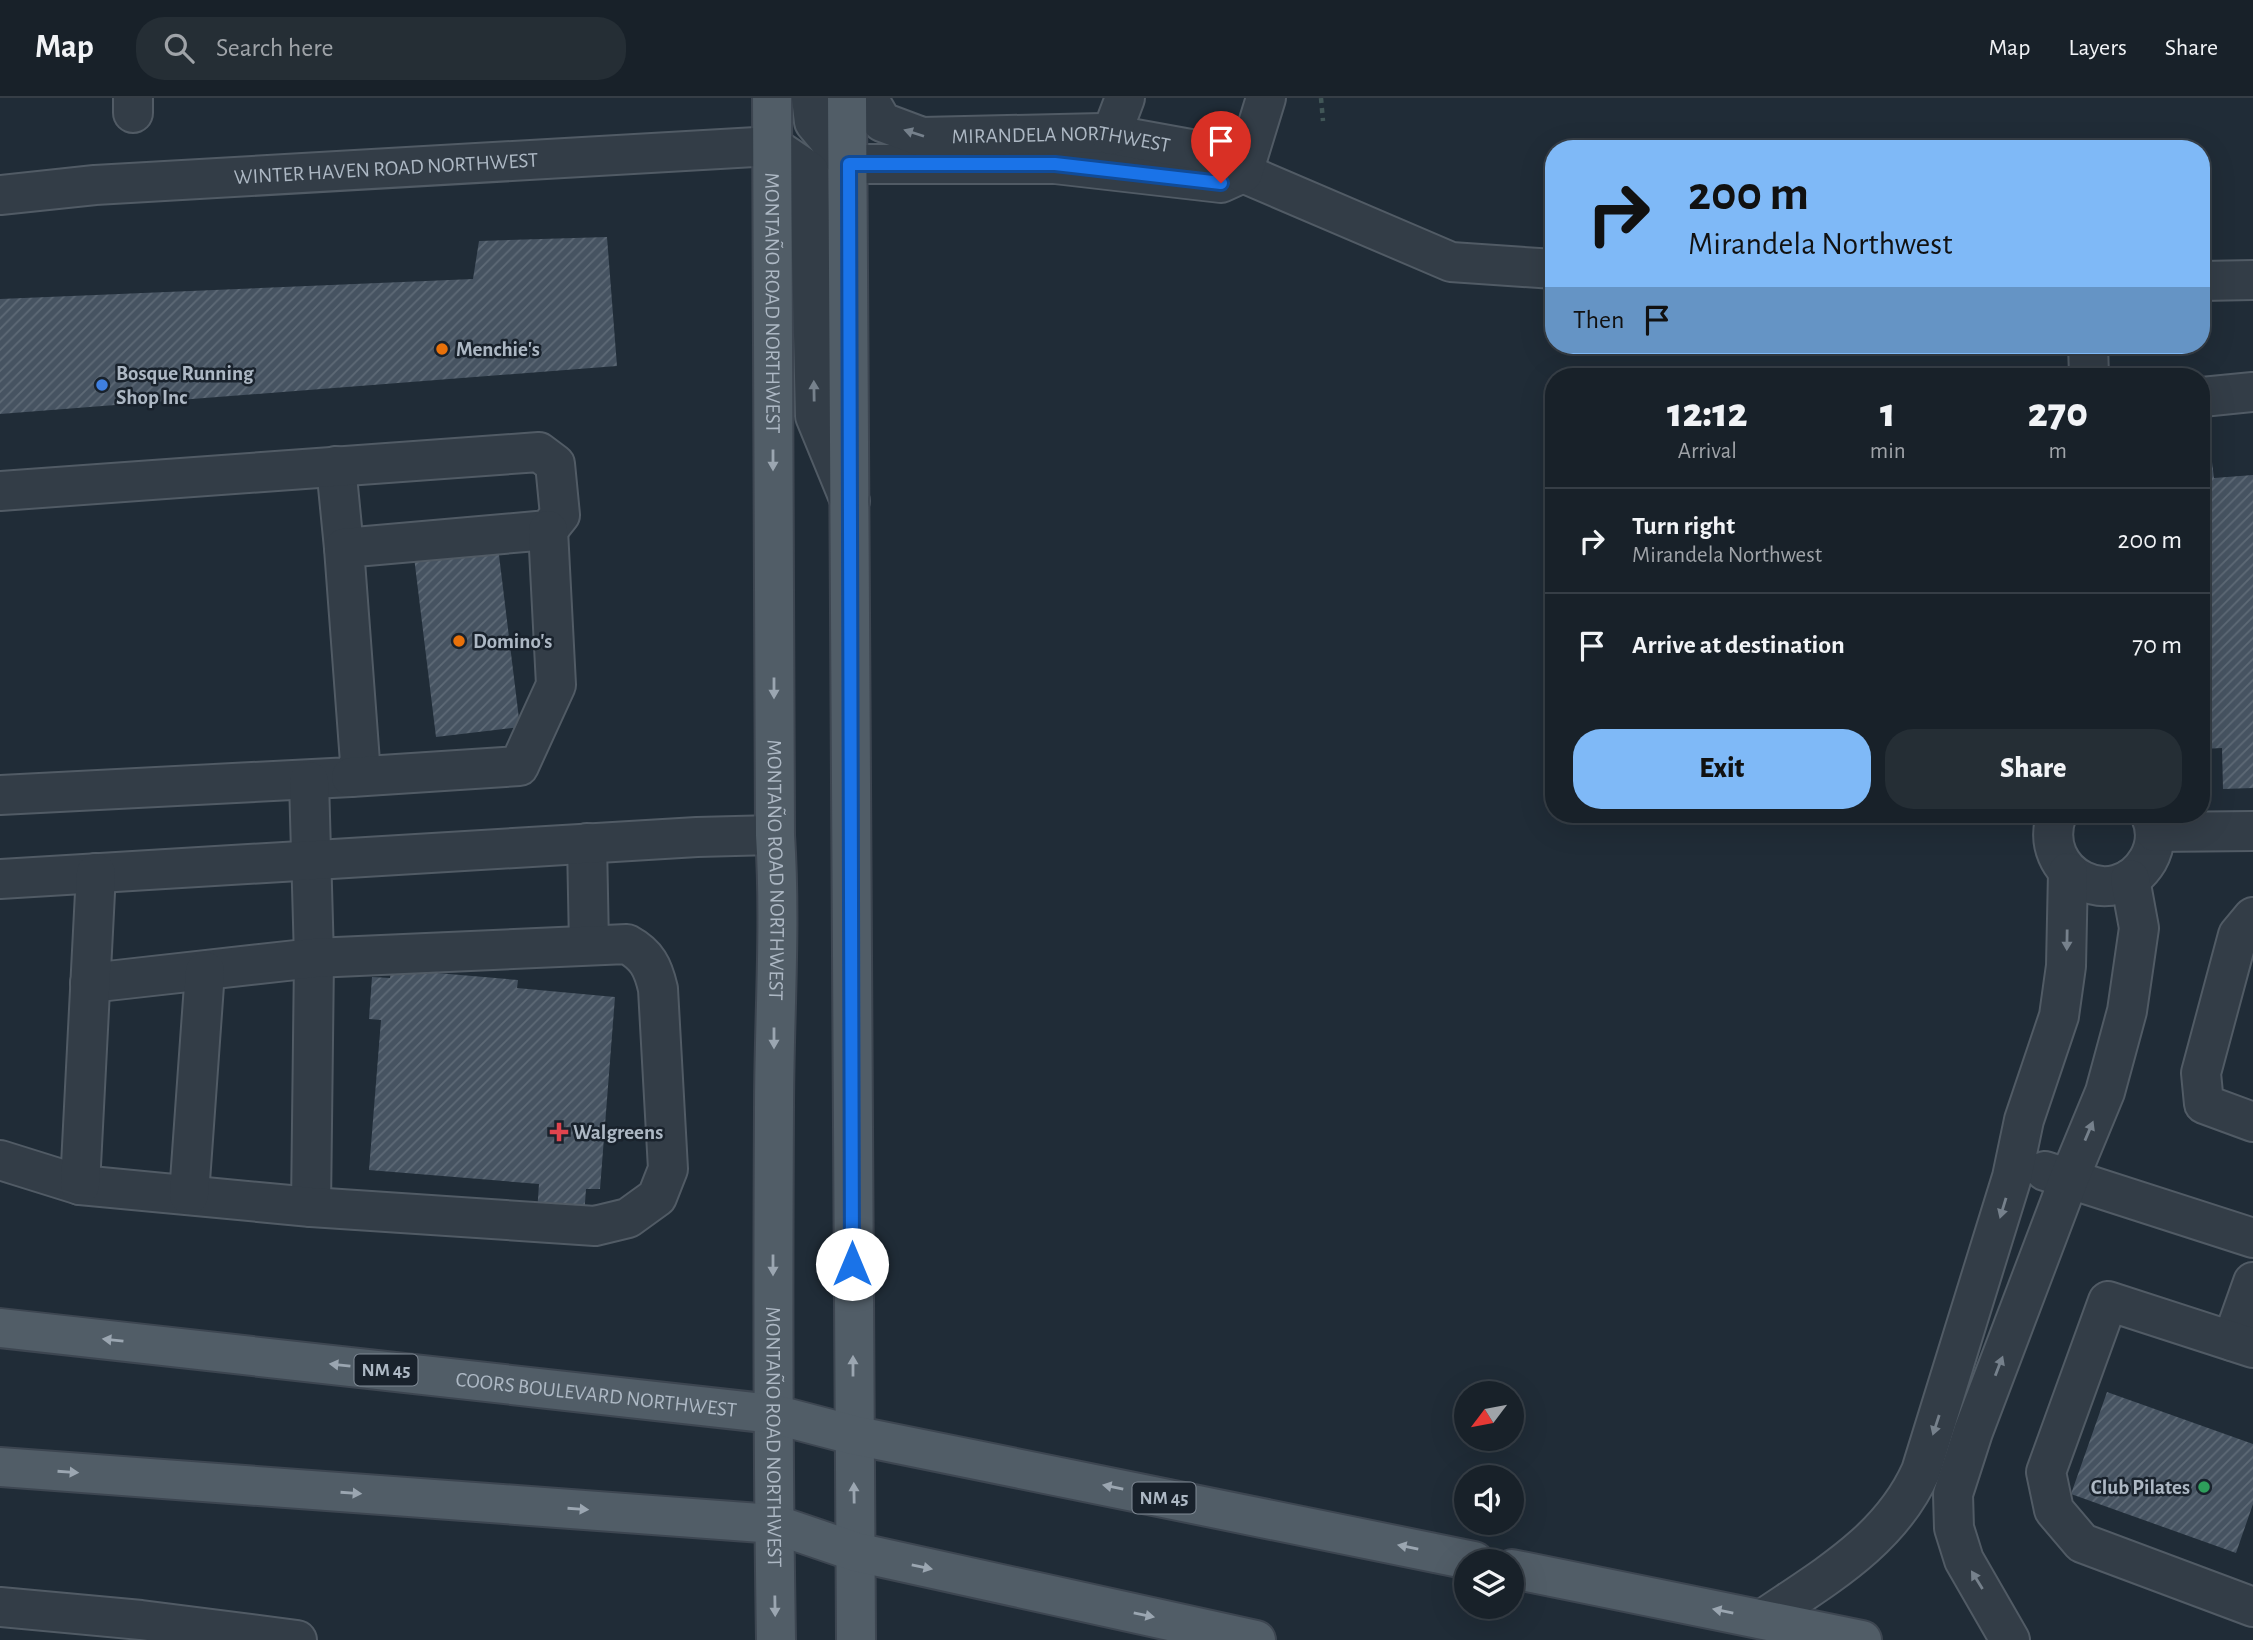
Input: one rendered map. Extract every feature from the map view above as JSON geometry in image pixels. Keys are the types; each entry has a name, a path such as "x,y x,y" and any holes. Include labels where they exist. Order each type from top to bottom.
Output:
{"main road":[{"name":"MONTAÑO ROAD NORTHWEST","path":"772,98 775,835 778,892 774,1015 773,1414 776,1640"},
{"path":"847,98 856,1640"},
{"name":"COORS BOULEVARD NORTHWEST","path":"0,1328 773,1414 853,1434 1454,1557"},
{"path":"0,1467 774,1524 856,1552 1256,1640"},
{"path":"1524,1571 1862,1640"}],"street":[{"path":"811,98 814,122 849,164"},
{"name":"MIRANDELA NORTHWEST","path":"849,164 1055,164 1221,183 1243,173 1218,154 1111,135 922,137 882,122 868,98"},
{"path":"1111,135 1125,98"},
{"path":"1266,98 1243,173 1451,262 1545,269"},
{"name":"WINTER HAVEN ROAD NORTHWEST","path":"0,195 95,185 772,146"},
{"path":"772,146 809,171 815,416 850,501"},
{"path":"2210,281 2253,280"},
{"path":"2210,396 2253,392"},
{"path":"0,491 539,452 555,464 560,515 548,530 556,685 519,766 309,781 0,795"},
{"path":"336,467 360,762 351,777"},
{"path":"344,548 548,530"},
{"path":"309,781 314,958 311,1207"},
{"path":"2056,823 2053,842 2057,858 2068,872 2082,882 2098,886 2115,885 2130,879 2143,868 2152,853 2152,823 2253,831"},
{"path":"0,879 587,843 775,835"},
{"path":"587,843 589,945"},
{"path":"1763,1619 1857,1554 1909,1497 1941,1412 2016,1161 2024,1120 2059,1016 2066,966 2068,872"},
{"path":"80,1185 96,873"},
{"path":"2010,1640 1964,1560 1954,1528 1953,1494 2069,1178 2105,1092 2127,1011 2139,928 2130,879"},
{"path":"2253,917 2238,935 2202,1073 2204,1104 2253,1122"},
{"path":"0,1160 80,1185 311,1207 595,1226 628,1218 657,1197 668,1169 658,989 654,970 644,953 627,944 314,958 90,983"},
{"path":"189,1195 205,971"},
{"path":"2016,1161 2253,1238"},
{"path":"2253,1282 2243,1344 2108,1301 2046,1472 2054,1510 2082,1543 2253,1607"},
{"path":"0,1607 141,1620 297,1640"}],"path":[{"path":"1321,98 1323,121"}],"building":[{"path":"607,237 617,366 0,414 0,299 473,279 479,241"},
{"path":"2210,446 2214,478 2253,475 2253,788 2223,789 2222,748 2210,749"},
{"path":"498,547 520,727 436,737 414,557"},
{"name":"Walgreens","path":"391,969 518,980 517,988 615,997 600,1189 586,1189 584,1217 537,1213 539,1184 369,1170 381,1020 369,1019 372,977 390,978"},
{"path":"2107,1392 2253,1444 2253,1504 2236,1553 2071,1494"}],"place":[{"name":"Menchie's","path":"442,349"},
{"name":"Bosque Running Shop Inc","path":"102,385"},
{"name":"Domino's","path":"459,641"},
{"name":"Walgreens","path":"559,1132"},
{"name":"Club Pilates","path":"2204,1487"}],"route":[{"path":"852,1264 849,164 1055,164 1221,183"}]}
